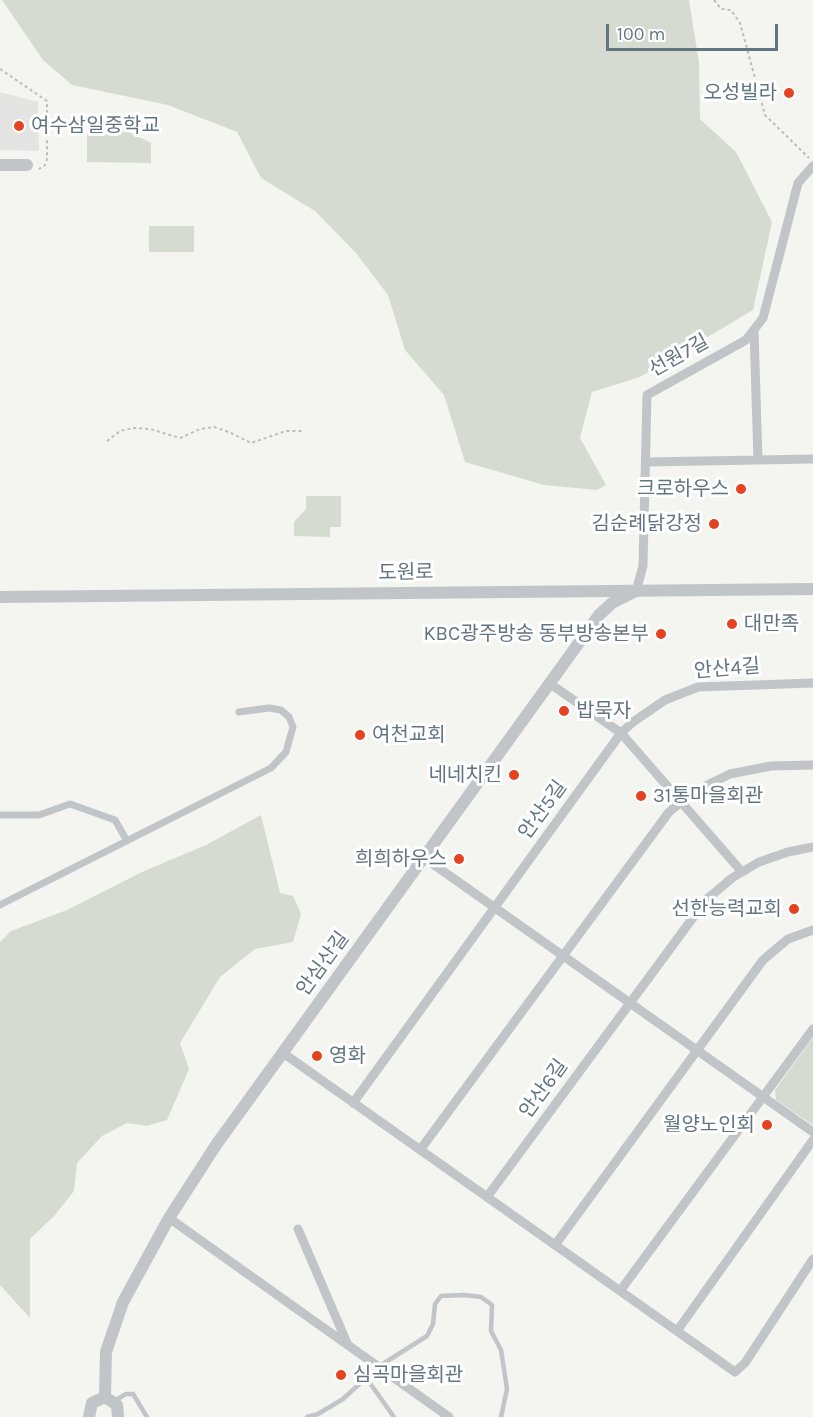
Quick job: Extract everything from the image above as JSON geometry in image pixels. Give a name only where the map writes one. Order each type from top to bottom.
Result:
[{"type":"street","name":"선원7길","points":[[636,591],[642,574],[647,395],[746,340],[763,318],[798,183],[813,164]]},
{"type":"street","points":[[0,165],[27,165]]},
{"type":"street","name":"선원7길","points":[[753,331],[758,460]]},
{"type":"street","points":[[646,462],[813,459]]},
{"type":"street","name":"도원로","points":[[0,597],[813,589]]},
{"type":"street","name":"안심산길","points":[[118,1417],[119,1410],[110,1399],[105,1365],[112,1331],[132,1283],[169,1218],[224,1132],[602,611],[636,591]]},
{"type":"street","points":[[549,683],[621,733],[742,872]]},
{"type":"street","name":"안산4길","points":[[621,733],[656,705],[698,687],[813,683]]},
{"type":"street","points":[[0,905],[271,768],[281,759],[294,727],[289,717],[281,710],[269,708],[239,712]]},
{"type":"street","name":"안산5길","points":[[495,908],[621,733]]},
{"type":"street","points":[[420,1150],[657,826],[681,801],[702,786],[738,771],[777,765],[813,765]]},
{"type":"street","points":[[0,815],[39,814],[70,804],[116,820],[127,841]]},
{"type":"street","points":[[630,1003],[700,907],[718,888],[742,872],[776,856],[813,848]]},
{"type":"street","points":[[423,857],[813,1132]]},
{"type":"street","points":[[353,1103],[495,908]]},
{"type":"street","points":[[555,1245],[769,953],[794,936],[813,930]]},
{"type":"street","name":"안산6길","points":[[487,1197],[630,1003]]},
{"type":"street","points":[[620,1292],[813,1029]]},
{"type":"street","points":[[283,1053],[620,1292],[737,1372],[813,1259]]},
{"type":"street","points":[[677,1331],[813,1140]]},
{"type":"street","points":[[169,1218],[449,1417]]},
{"type":"street","points":[[298,1229],[348,1345]]},
{"type":"street","points":[[89,1417],[92,1403],[110,1399]]},
{"type":"lane","points":[[307,1417],[331,1407],[367,1379],[378,1367],[427,1336],[434,1324],[435,1304],[441,1296],[464,1294],[482,1297],[492,1307],[491,1331],[501,1350],[507,1387],[501,1417]]},
{"type":"lane","points":[[367,1379],[394,1417]]},
{"type":"lane","points":[[110,1399],[133,1394],[147,1417]]},
{"type":"path","points":[[714,0],[721,9],[731,10],[740,23],[765,115],[813,164]]},
{"type":"path","points":[[0,69],[47,101],[46,162],[40,169],[27,165]]},
{"type":"path","points":[[107,441],[120,431],[133,428],[156,430],[180,438],[200,429],[214,428],[230,432],[251,443],[286,431],[303,431]]},
{"type":"shaded area","points":[[2,0],[689,0],[699,63],[700,119],[736,152],[772,222],[753,310],[640,377],[592,392],[580,438],[606,485],[597,490],[544,485],[465,462],[444,395],[405,350],[388,295],[356,253],[315,211],[261,178],[237,132],[168,105],[72,85],[43,60]]},
{"type":"shaded area","name":"여수삼일중학교","points":[[0,92],[38,102],[39,151],[0,150]]},
{"type":"shaded area","points":[[103,122],[109,122],[151,143],[151,163],[87,162],[87,133],[103,133]]},
{"type":"shaded area","points":[[149,226],[194,226],[194,252],[149,252]]},
{"type":"shaded area","points":[[306,496],[341,496],[341,527],[330,527],[330,537],[294,536],[294,522],[306,509]]},
{"type":"shaded area","points":[[261,815],[280,893],[293,896],[301,914],[293,942],[255,949],[220,977],[180,1043],[189,1069],[167,1120],[147,1126],[127,1123],[102,1136],[77,1163],[74,1191],[55,1215],[30,1239],[30,1318],[0,1285],[0,942],[11,931],[67,910],[142,872],[206,845]]},
{"type":"shaded area","points":[[813,1037],[813,1125],[776,1100],[775,1090]]},
{"type":"place","name":"오성빌라","points":[[789,93]]},
{"type":"place","name":"여수삼일중학교","points":[[19,126]]},
{"type":"place","name":"크로하우스","points":[[741,489]]},
{"type":"place","name":"김순례닭강정","points":[[714,524]]},
{"type":"place","name":"대만족","points":[[732,624]]},
{"type":"place","name":"KBC광주방송 동부방송본부","points":[[661,634]]},
{"type":"place","name":"밥묵자","points":[[564,711]]},
{"type":"place","name":"여천교회","points":[[360,735]]},
{"type":"place","name":"네네치킨","points":[[514,775]]},
{"type":"place","name":"31통마을회관","points":[[641,796]]},
{"type":"place","name":"희희하우스","points":[[459,859]]},
{"type":"place","name":"선한능력교회","points":[[794,909]]},
{"type":"place","name":"영화","points":[[317,1056]]},
{"type":"place","name":"월양노인회","points":[[767,1125]]},
{"type":"place","name":"심곡마을회관","points":[[341,1375]]}]
